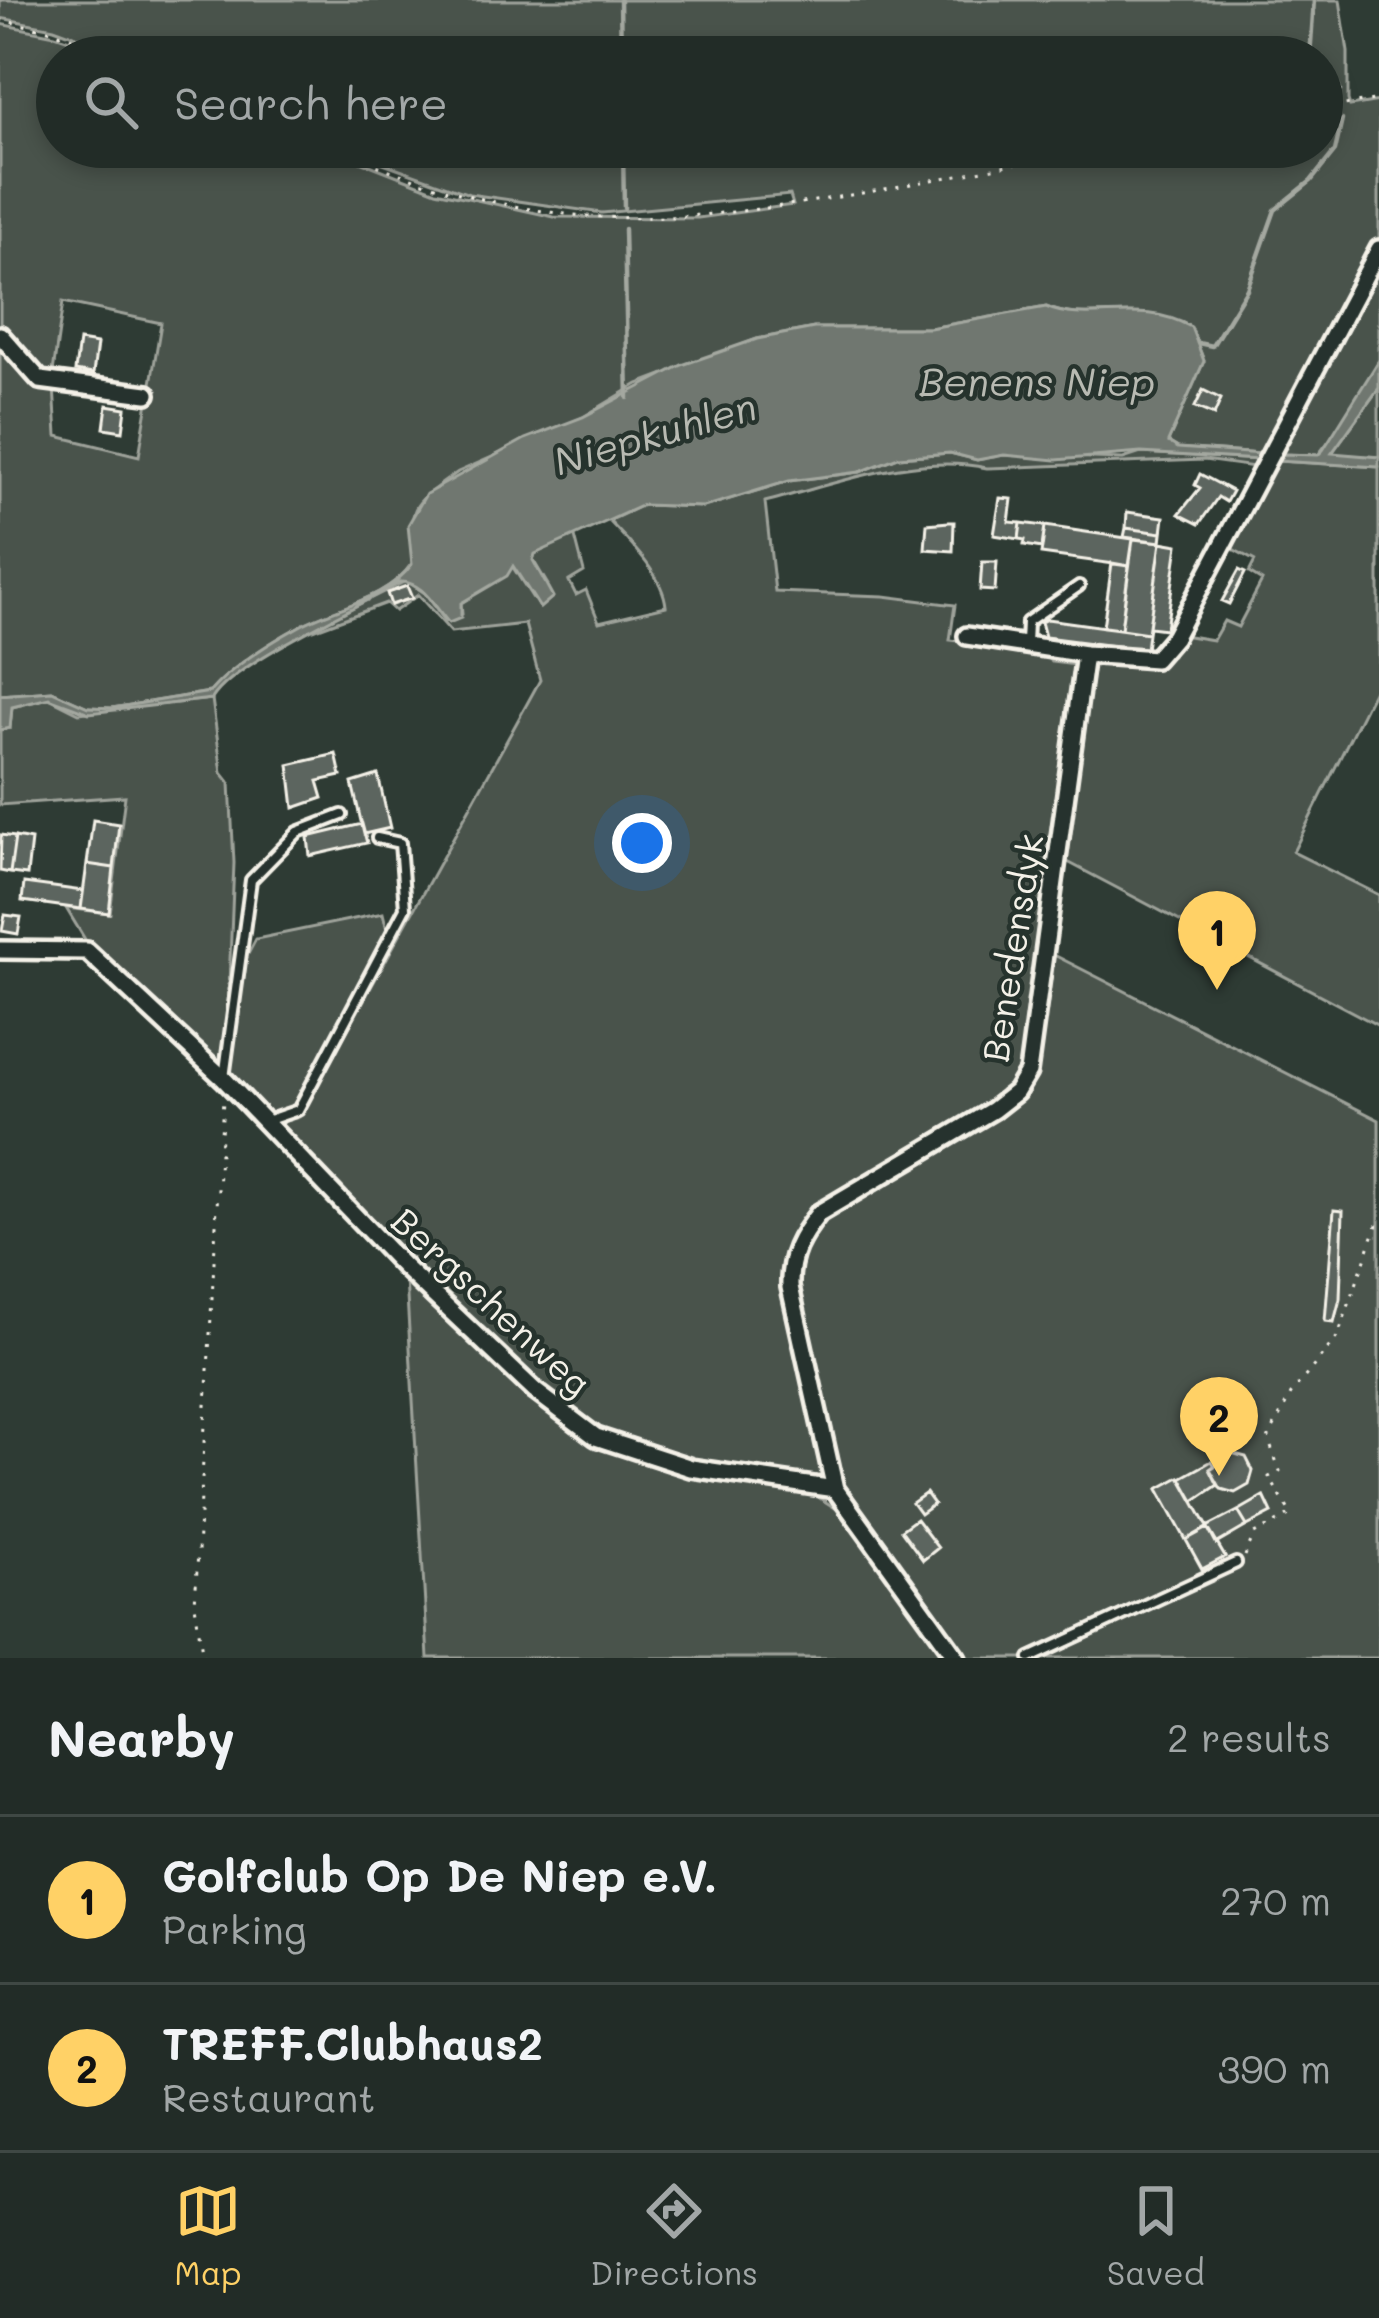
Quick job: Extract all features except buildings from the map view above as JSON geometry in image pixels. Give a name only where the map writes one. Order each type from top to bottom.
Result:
[{"type":"street","points":[[967,636],[1084,654],[1155,659],[1174,637],[1379,249]]},
{"type":"street","points":[[0,335],[40,380],[147,394]]},
{"type":"street","name":"Benedensdyk","points":[[835,1489],[789,1264],[819,1213],[993,1110],[1016,1092],[1028,1072],[1084,654]]},
{"type":"street","name":"Bergschenweg","points":[[0,950],[87,951],[224,1079],[485,1344],[596,1437],[691,1468],[835,1489]]},
{"type":"street","points":[[835,1489],[957,1658]]},
{"type":"lane","points":[[1025,645],[1027,622],[1079,586]]},
{"type":"lane","points":[[224,1079],[251,880],[298,832],[342,815]]},
{"type":"lane","points":[[264,1121],[298,1110],[405,908],[400,843],[376,838]]},
{"type":"lane","points":[[1030,1658],[1236,1563]]},
{"type":"path","points":[[0,20],[67,36]]},
{"type":"path","points":[[1343,105],[1379,99]]},
{"type":"path","points":[[389,168],[459,194],[591,217],[793,201],[982,168]]},
{"type":"path","points":[[203,1658],[195,1605],[224,1079]]},
{"type":"path","points":[[1236,1563],[1251,1546],[1254,1534],[1291,1514],[1269,1478],[1280,1472],[1268,1439],[1291,1394],[1338,1336],[1379,1219]]},
{"type":"shaded area","points":[[0,0],[1340,0],[1350,106],[1379,101],[1379,238],[1262,454],[1178,448],[1168,442],[1204,361],[1191,328],[1172,319],[1134,313],[1080,314],[1046,307],[930,328],[814,328],[757,339],[638,384],[583,417],[458,472],[415,510],[412,563],[401,576],[375,594],[276,640],[210,692],[112,708],[88,707],[52,691],[0,695],[0,341],[36,380],[54,386],[57,436],[139,456],[161,323],[63,302],[52,379],[43,378],[0,330],[0,24],[58,36],[36,36],[36,168],[377,168],[436,191],[554,217],[698,218],[793,205],[790,195],[602,213],[469,194],[397,168],[1343,168],[1343,36],[76,36],[0,18]]},
{"type":"shaded area","points":[[1379,270],[1379,360],[1350,414],[1318,455],[1280,454]]},
{"type":"shaded area","points":[[1379,388],[1379,457],[1331,454]]},
{"type":"shaded area","points":[[950,453],[977,460],[1004,455],[1123,459],[1141,453],[1259,460],[1254,467],[1204,460],[987,468],[932,464],[847,479],[765,502],[775,592],[884,596],[955,605],[950,640],[1039,651],[1052,662],[1091,667],[1099,660],[1132,665],[1172,656],[1182,635],[1213,640],[1224,621],[1238,627],[1262,581],[1249,573],[1255,561],[1229,547],[1276,461],[1379,467],[1379,680],[1293,852],[1379,895],[1379,1026],[1062,859],[1052,954],[1379,1120],[1379,1658],[965,1658],[839,1488],[841,1481],[691,1460],[600,1432],[539,1386],[405,1261],[275,1124],[299,1117],[540,680],[525,624],[451,632],[418,595],[395,611],[386,603],[316,629],[319,624],[406,581],[425,593],[445,621],[462,614],[461,603],[512,566],[536,603],[548,585],[533,560],[535,554],[574,533],[584,572],[569,581],[576,595],[586,590],[599,622],[666,606],[652,571],[609,521],[643,505],[703,507],[789,481],[860,472],[898,457]]},
{"type":"shaded area","points":[[49,698],[79,713],[212,699],[222,773],[230,783],[234,863],[226,1056],[219,1065],[89,946],[66,908],[110,913],[125,796],[0,805],[0,730],[10,728],[12,707]]},
{"type":"shaded area","points":[[383,913],[388,934],[298,1103],[286,1112],[267,1115],[229,1075],[239,971],[256,939]]},
{"type":"shaded area","points":[[406,1279],[531,1396],[593,1442],[807,1490],[854,1520],[950,1658],[428,1658]]},
{"type":"water","name":"Benens Niep","points":[[1046,307],[1080,314],[1153,314],[1191,327],[1204,361],[1168,442],[1178,448],[1262,454],[1259,460],[1141,453],[1056,460],[1004,455],[977,460],[950,453],[898,457],[860,472],[789,481],[704,507],[643,505],[535,554],[533,560],[553,597],[540,608],[513,566],[507,576],[461,603],[461,618],[449,623],[422,590],[399,582],[270,652],[212,699],[89,713],[49,698],[12,707],[10,728],[0,730],[0,695],[52,691],[88,707],[112,708],[210,692],[276,640],[375,594],[401,576],[412,564],[408,525],[426,494],[525,439],[583,417],[682,365],[757,339],[814,328],[930,328]]},
{"type":"water","points":[[1379,360],[1379,388],[1332,453],[1379,457],[1379,467],[1276,461],[1280,454],[1318,455]]},
{"type":"waterway","points":[[620,0],[621,36]]},
{"type":"waterway","points":[[1311,36],[1314,0]]},
{"type":"waterway","points":[[623,168],[624,208]]},
{"type":"waterway","points":[[1198,343],[1212,346],[1247,289],[1275,210],[1321,168]]},
{"type":"waterway","name":"Niepkuhlen","points":[[624,229],[628,398]]},
{"type":"place","name":"Golfclub Op De Niep e.V.","points":[[1217,990]]},
{"type":"place","name":"TREFF.Clubhaus2","points":[[1219,1476]]}]
